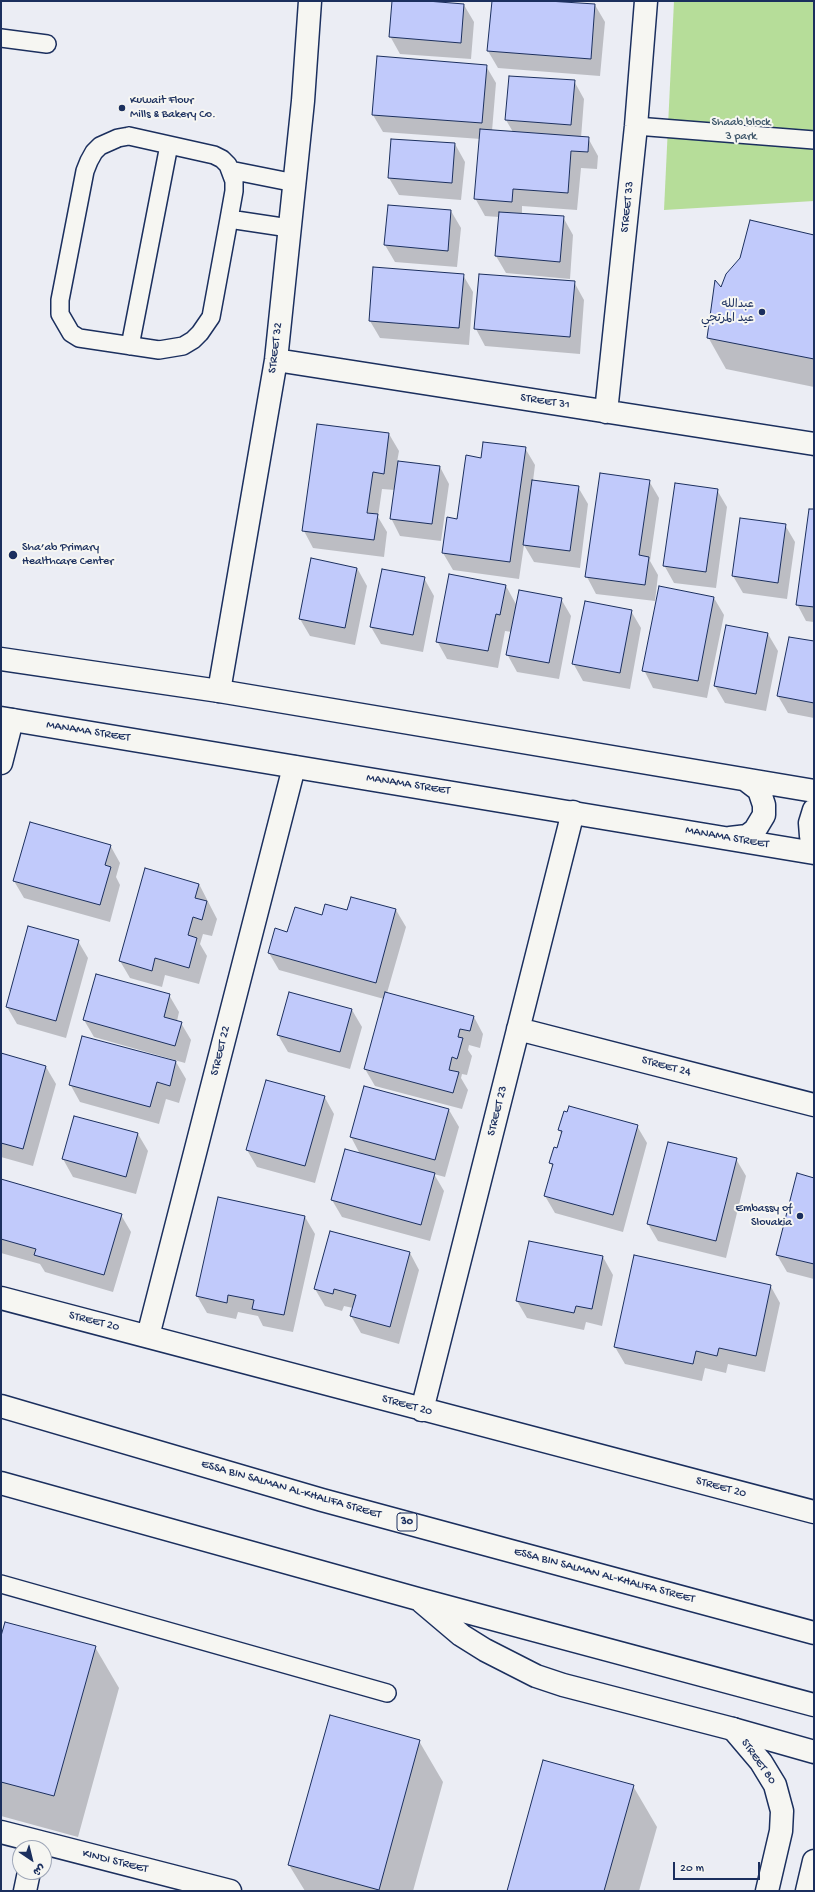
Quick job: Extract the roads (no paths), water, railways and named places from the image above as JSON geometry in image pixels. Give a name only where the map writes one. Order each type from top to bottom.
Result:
[{"type":"main road","name":"STREET 32","points":[[219,691],[276,360],[289,228],[304,101],[310,1]]},
{"type":"main road","name":"STREET 33","points":[[606,412],[636,126],[646,1]]},
{"type":"main road","name":"STREET 31","points":[[276,360],[814,444]]},
{"type":"main road","points":[[1,659],[219,691],[814,791]]},
{"type":"main road","points":[[1,763],[7,719]]},
{"type":"main road","name":"MANAMA STREET","points":[[7,719],[814,853]]},
{"type":"main road","name":"STREET 22","points":[[148,1336],[294,767]]},
{"type":"main road","points":[[729,838],[747,836],[755,830],[764,814],[764,805],[759,790],[746,780]]},
{"type":"main road","points":[[814,810],[810,824],[811,836],[814,842]]},
{"type":"main road","name":"STREET 23","points":[[422,1410],[573,812]]},
{"type":"main road","name":"STREET 24","points":[[518,1029],[814,1105]]},
{"type":"main road","name":"STREET 20","points":[[1,1298],[814,1512]]},
{"type":"main road","name":"ESSA BIN SALMAN AL-KHALIFA STREET","points":[[1,1406],[322,1500],[814,1633]]},
{"type":"main road","points":[[1,1483],[418,1599],[814,1704]]},
{"type":"main road","points":[[418,1599],[450,1626],[485,1650],[536,1676],[563,1685],[733,1729],[814,1752]]},
{"type":"main road","name":"STREET 80","points":[[733,1729],[761,1762],[775,1785],[782,1811],[781,1831],[767,1891]]},
{"type":"main road","name":"KINDI STREET","points":[[1,1832],[23,1840]]},
{"type":"main road","name":"KINDI STREET","points":[[52,1849],[230,1891]]},
{"type":"main road","points":[[808,1891],[814,1861]]},
{"type":"main road","points":[[24,1891],[27,1880]]},
{"type":"lane","points":[[1,38],[47,44]]},
{"type":"lane","points":[[636,126],[814,140]]},
{"type":"lane","points":[[129,136],[169,145],[214,155],[222,159],[230,170],[234,181],[234,191],[210,317],[200,333],[193,340],[184,346],[174,348],[158,350],[79,338],[71,333],[65,325],[60,314],[60,300],[85,171],[94,152],[110,141],[129,136]]},
{"type":"lane","points":[[130,346],[169,145]]},
{"type":"lane","points":[[230,170],[295,183]]},
{"type":"lane","points":[[229,219],[289,228]]},
{"type":"lane","points":[[1,1584],[387,1693]]},
{"type":"place","name":"Kuwait Flour Mills & Bakery Co.","points":[[122,108]]},
{"type":"place","name":"عبدالله عيد المرتجي","points":[[762,312]]},
{"type":"place","name":"Sha’ab Primary Healthcare Center","points":[[13,555]]},
{"type":"place","name":"Embassy of Slovakia","points":[[800,1216]]},
{"type":"park label","name":"Shaab block 3 park","points":[[741,130]]}]
